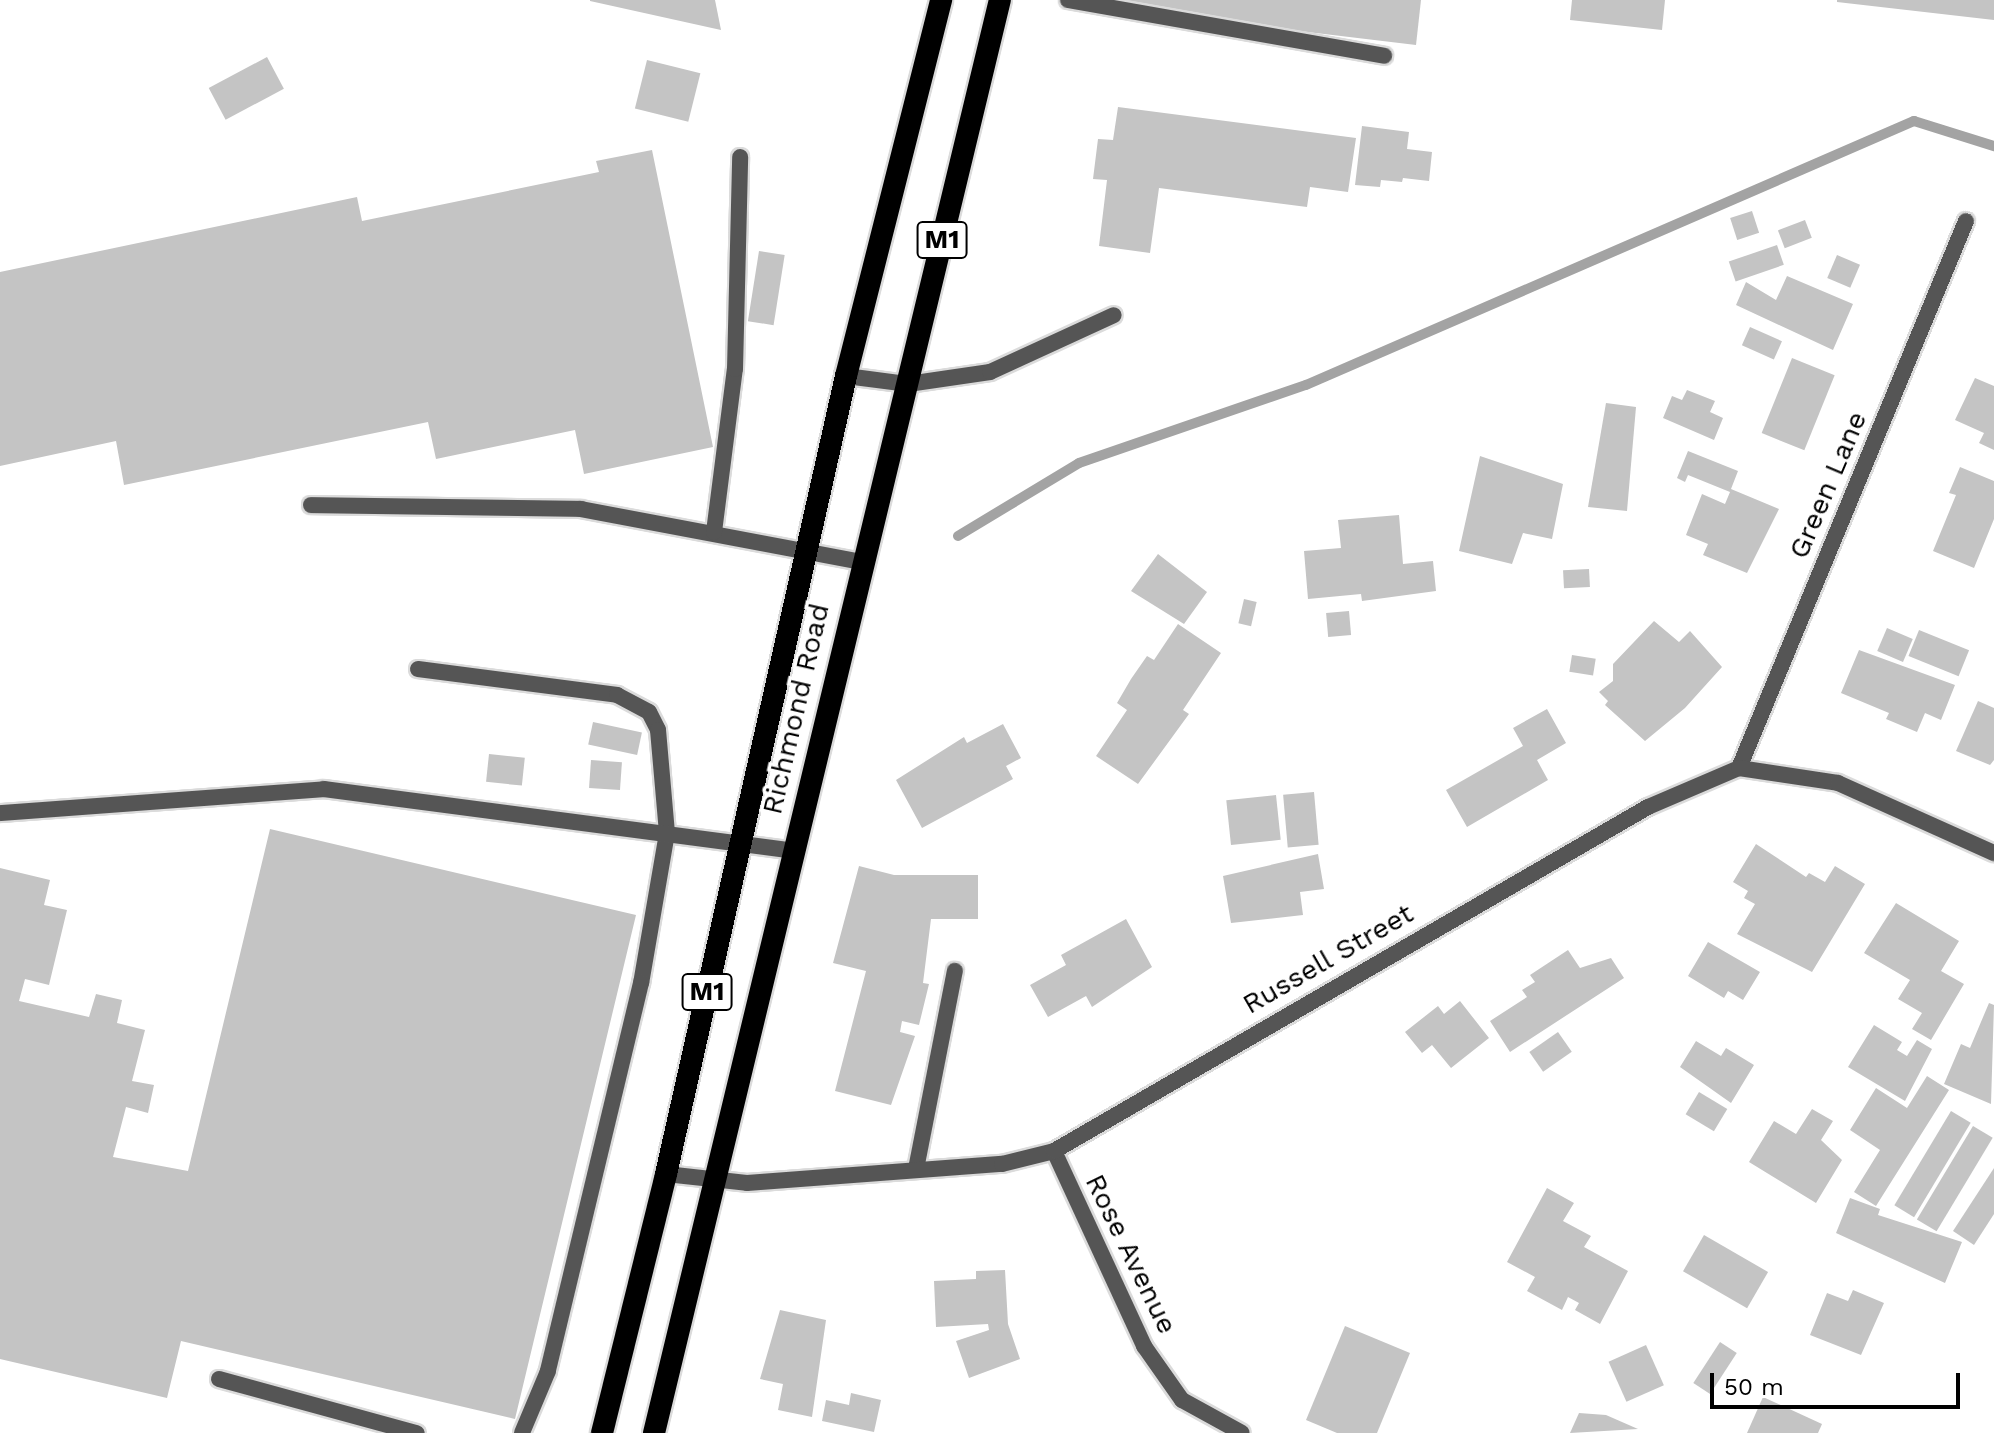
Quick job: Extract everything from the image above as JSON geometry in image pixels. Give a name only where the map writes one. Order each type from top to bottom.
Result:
[{"type":"highway","name":"Richmond Road","points":[[602,1433],[666,1174],[810,550],[846,376],[941,0]]},
{"type":"highway","name":"Richmond Road","points":[[654,1433],[795,851],[861,562],[908,384],[1000,0]]},
{"type":"street","points":[[1068,0],[1384,56]]},
{"type":"street","points":[[714,532],[735,369],[740,157]]},
{"type":"street","name":"Green Lane","points":[[1739,768],[1966,221]]},
{"type":"street","points":[[846,376],[908,384],[990,372],[1114,315]]},
{"type":"street","points":[[311,505],[581,509],[861,562]]},
{"type":"street","points":[[418,669],[617,695],[638,702],[658,730],[667,833],[641,983],[548,1371],[522,1433]]},
{"type":"street","points":[[1739,768],[1838,783],[1994,853]]},
{"type":"street","name":"Russell Street","points":[[666,1174],[715,1182],[1002,1164],[1054,1151],[1648,807],[1739,768]]},
{"type":"street","points":[[0,813],[324,789],[795,851]]},
{"type":"street","points":[[916,1169],[955,971]]},
{"type":"street","name":"Rose Avenue","points":[[1054,1151],[1144,1346],[1182,1400],[1242,1433]]},
{"type":"street","points":[[219,1379],[417,1433]]},
{"type":"building","points":[[715,0],[721,30],[590,1]]},
{"type":"building","points":[[1126,0],[1421,0],[1416,45],[1124,10]]},
{"type":"building","points":[[1572,0],[1665,0],[1662,30],[1570,20]]},
{"type":"building","points":[[1994,0],[1994,20],[1837,2]]},
{"type":"building","points":[[267,57],[284,89],[226,120],[209,88]]},
{"type":"building","points":[[647,60],[700,73],[688,122],[635,109]]},
{"type":"building","points":[[1118,107],[1356,138],[1348,192],[1310,187],[1307,207],[1159,188],[1150,253],[1099,246],[1107,180],[1093,179],[1098,139],[1113,140]]},
{"type":"building","points":[[1362,126],[1409,132],[1407,149],[1432,152],[1429,181],[1403,178],[1402,182],[1381,180],[1380,187],[1355,185]]},
{"type":"building","points":[[652,150],[713,447],[584,474],[575,430],[436,459],[428,422],[124,485],[116,441],[0,466],[0,272],[357,197],[362,221],[599,172],[596,161]]},
{"type":"building","points":[[1752,211],[1759,233],[1737,240],[1730,218]]},
{"type":"building","points":[[1805,220],[1812,238],[1785,248],[1778,230]]},
{"type":"building","points":[[1777,245],[1784,265],[1736,281],[1729,262]]},
{"type":"building","points":[[759,251],[785,255],[774,325],[748,321]]},
{"type":"building","points":[[1837,255],[1860,265],[1850,288],[1827,278]]},
{"type":"building","points":[[1787,276],[1853,304],[1833,350],[1736,305],[1746,282],[1776,300]]},
{"type":"building","points":[[1750,327],[1782,341],[1774,360],[1742,345]]},
{"type":"building","points":[[1792,358],[1835,375],[1804,450],[1762,433]]},
{"type":"building","points":[[1975,378],[1994,386],[1994,450],[1979,443],[1984,433],[1955,420]]},
{"type":"building","points":[[1687,390],[1715,401],[1710,412],[1723,418],[1714,440],[1663,418],[1672,396],[1682,400]]},
{"type":"building","points":[[1606,403],[1636,407],[1627,511],[1588,507]]},
{"type":"building","points":[[1688,451],[1738,471],[1731,489],[1779,509],[1747,573],[1703,555],[1708,544],[1686,535],[1702,494],[1725,504],[1730,492],[1688,475],[1685,482],[1677,478]]},
{"type":"building","points":[[1480,456],[1563,484],[1552,539],[1523,533],[1512,564],[1459,551]]},
{"type":"building","points":[[1960,467],[1994,481],[1994,519],[1974,568],[1933,551],[1956,495],[1949,493]]},
{"type":"building","points":[[1399,515],[1403,564],[1433,561],[1436,591],[1362,601],[1361,594],[1308,599],[1304,551],[1341,548],[1338,520]]},
{"type":"building","points":[[1158,554],[1207,592],[1184,624],[1131,591]]},
{"type":"building","points":[[1589,569],[1590,587],[1564,588],[1563,570]]},
{"type":"building","points":[[1244,599],[1257,602],[1251,626],[1238,623]]},
{"type":"building","points":[[1349,611],[1351,635],[1328,637],[1326,613]]},
{"type":"building","points":[[1654,621],[1679,642],[1690,631],[1722,667],[1685,708],[1645,741],[1605,705],[1608,701],[1599,692],[1613,681],[1613,664]]},
{"type":"building","points":[[1178,624],[1221,653],[1183,710],[1189,714],[1138,784],[1096,756],[1127,710],[1117,703],[1131,679],[1147,656],[1154,660]]},
{"type":"building","points":[[1887,628],[1913,639],[1903,662],[1877,651]]},
{"type":"building","points":[[1919,630],[1969,650],[1959,676],[1909,656]]},
{"type":"building","points":[[1859,650],[1955,685],[1941,720],[1925,713],[1917,732],[1886,719],[1889,713],[1841,693]]},
{"type":"building","points":[[1572,655],[1596,659],[1593,676],[1569,672]]},
{"type":"building","points":[[1978,701],[1994,708],[1994,760],[1990,765],[1956,751]]},
{"type":"building","points":[[1547,709],[1566,743],[1537,760],[1548,780],[1467,827],[1446,790],[1523,746],[1513,728]]},
{"type":"building","points":[[593,722],[642,732],[637,755],[588,744]]},
{"type":"building","points":[[1003,724],[1021,758],[1006,766],[1013,779],[922,828],[896,780],[964,737],[967,743]]},
{"type":"building","points":[[489,754],[525,758],[522,786],[486,782]]},
{"type":"building","points":[[591,760],[622,762],[620,790],[589,788]]},
{"type":"building","points":[[1314,792],[1319,845],[1288,848],[1283,795]]},
{"type":"building","points":[[1276,795],[1281,840],[1231,845],[1226,800]]},
{"type":"building","points":[[270,829],[636,915],[515,1419],[181,1341],[167,1398],[0,1359],[0,868],[50,880],[44,905],[67,910],[49,985],[25,979],[19,1001],[89,1017],[96,994],[122,1000],[117,1023],[145,1030],[132,1081],[154,1085],[148,1113],[126,1107],[113,1157],[188,1171]]},
{"type":"building","points":[[1756,844],[1806,877],[1809,873],[1825,882],[1835,866],[1865,884],[1812,972],[1737,934],[1755,904],[1744,898],[1748,891],[1733,882]]},
{"type":"building","points":[[1318,854],[1324,889],[1300,892],[1303,915],[1231,923],[1223,876]]},
{"type":"building","points":[[859,866],[894,875],[978,875],[978,919],[931,919],[923,983],[929,984],[919,1025],[902,1021],[900,1032],[915,1036],[891,1105],[835,1091],[866,971],[833,963]]},
{"type":"building","points":[[1896,903],[1959,941],[1941,971],[1964,984],[1931,1040],[1912,1029],[1922,1013],[1898,999],[1910,980],[1864,953]]},
{"type":"building","points":[[1126,919],[1152,967],[1092,1007],[1086,996],[1048,1017],[1030,985],[1066,965],[1061,955]]},
{"type":"building","points":[[1708,942],[1760,972],[1743,1000],[1728,991],[1724,998],[1688,976]]},
{"type":"building","points":[[1568,950],[1580,968],[1611,958],[1624,978],[1510,1052],[1490,1021],[1527,997],[1522,990],[1535,982],[1530,975]]},
{"type":"building","points":[[1460,1001],[1489,1038],[1451,1068],[1432,1045],[1422,1053],[1405,1032],[1438,1006],[1444,1014]]},
{"type":"building","points":[[1989,1003],[1994,1005],[1991,1104],[1944,1084],[1961,1044],[1970,1048]]},
{"type":"building","points":[[1874,1025],[1902,1042],[1897,1050],[1907,1056],[1917,1040],[1932,1049],[1905,1101],[1848,1067]]},
{"type":"building","points":[[1558,1032],[1572,1052],[1543,1072],[1529,1052]]},
{"type":"building","points":[[1696,1041],[1721,1056],[1726,1048],[1754,1065],[1731,1103],[1680,1067]]},
{"type":"building","points":[[1927,1076],[1949,1090],[1876,1206],[1854,1192],[1880,1150],[1850,1130],[1876,1088],[1907,1108]]},
{"type":"building","points":[[1699,1092],[1727,1109],[1714,1131],[1686,1114]]},
{"type":"building","points":[[1812,1109],[1833,1121],[1821,1140],[1842,1160],[1816,1203],[1749,1162],[1774,1121],[1796,1134]]},
{"type":"building","points":[[1951,1111],[1971,1123],[1914,1217],[1894,1205]]},
{"type":"building","points":[[1973,1126],[1993,1138],[1937,1231],[1917,1219]]},
{"type":"building","points":[[1994,1168],[1994,1214],[1974,1245],[1953,1231]]},
{"type":"building","points":[[1547,1188],[1574,1203],[1563,1221],[1591,1236],[1584,1247],[1628,1271],[1600,1324],[1575,1310],[1579,1303],[1568,1297],[1562,1310],[1527,1291],[1535,1277],[1507,1262]]},
{"type":"building","points":[[1850,1198],[1880,1209],[1878,1215],[1962,1242],[1945,1283],[1836,1233]]},
{"type":"building","points":[[1704,1235],[1768,1272],[1747,1308],[1683,1271]]},
{"type":"building","points":[[1005,1270],[1008,1324],[1020,1359],[969,1378],[956,1341],[989,1330],[988,1324],[936,1327],[934,1281],[976,1279],[976,1271]]},
{"type":"building","points":[[1853,1290],[1884,1303],[1861,1355],[1810,1335],[1827,1293],[1848,1301]]},
{"type":"building","points":[[780,1310],[826,1320],[812,1417],[778,1410],[783,1384],[760,1379]]},
{"type":"building","points":[[1345,1326],[1410,1353],[1377,1433],[1337,1433],[1306,1420]]},
{"type":"building","points":[[1720,1342],[1737,1353],[1710,1394],[1693,1383]]},
{"type":"building","points":[[1646,1345],[1664,1385],[1626,1402],[1609,1362]]},
{"type":"building","points":[[851,1393],[881,1400],[874,1432],[822,1421],[826,1400],[849,1405]]},
{"type":"building","points":[[1763,1397],[1822,1424],[1818,1433],[1747,1433]]},
{"type":"building","points":[[1579,1413],[1606,1415],[1638,1429],[1570,1433]]},
{"type":"waterway","points":[[958,536],[1079,463],[1306,385],[1914,121],[1994,146]]}]
